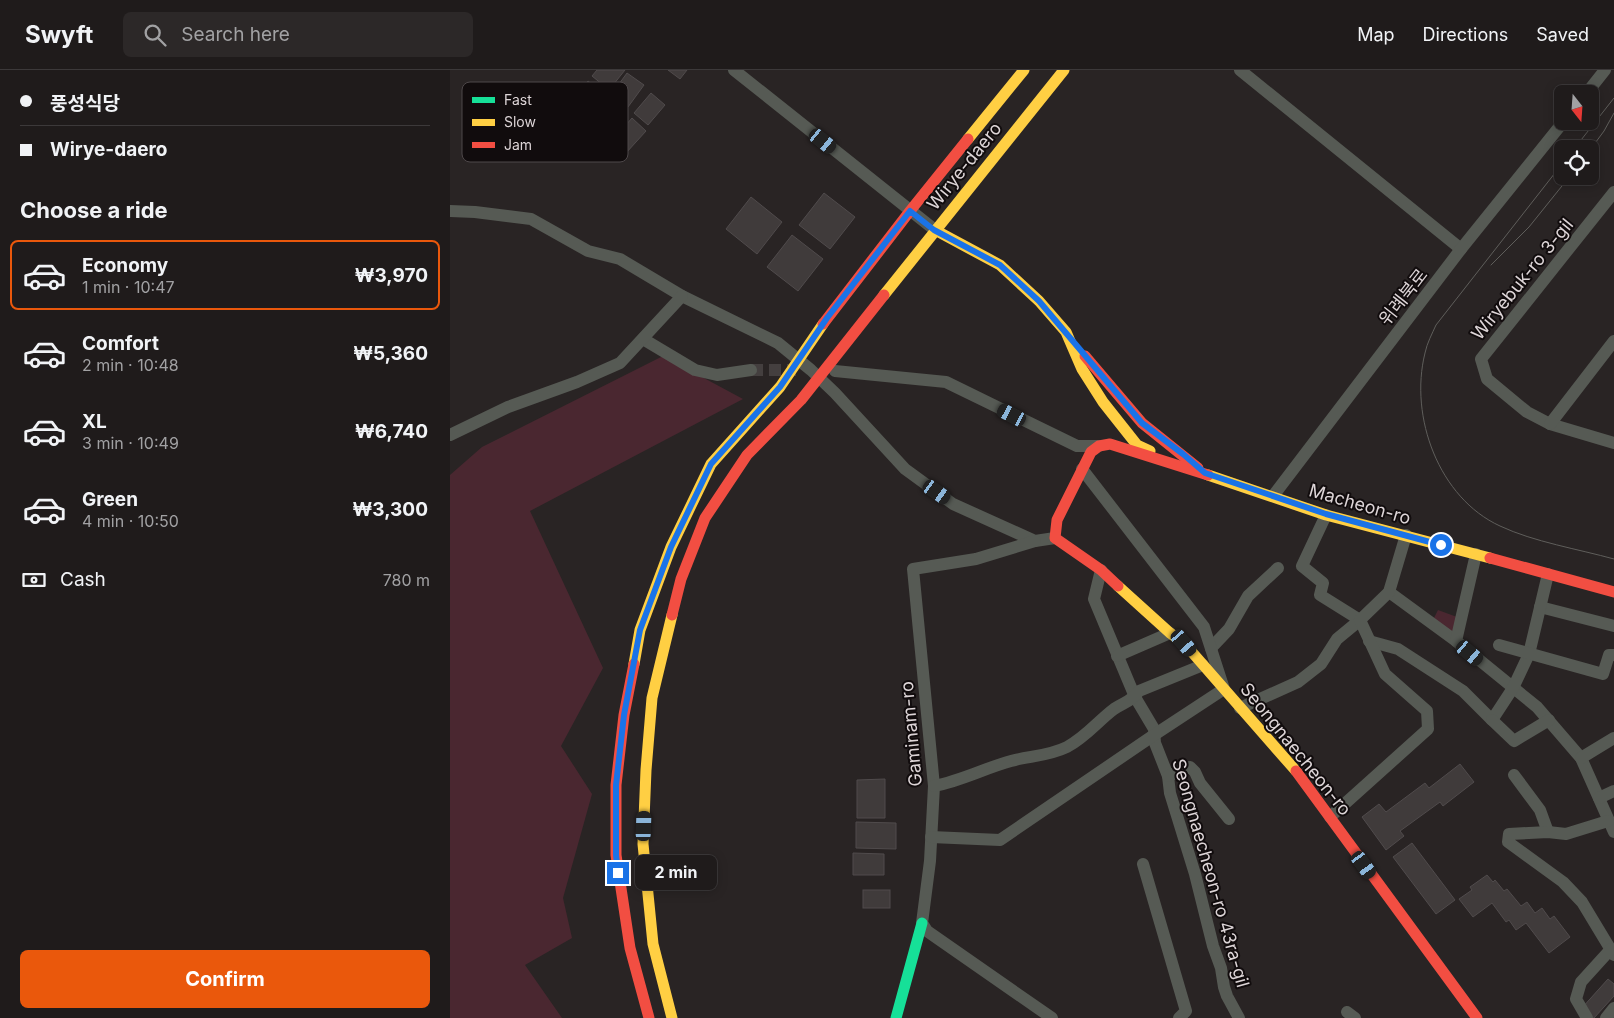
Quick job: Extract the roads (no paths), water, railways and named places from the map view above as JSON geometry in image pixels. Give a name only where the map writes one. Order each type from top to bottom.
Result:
[{"type":"main road","name":"Wirye-daero","points":[[649,1018],[630,948],[616,855],[616,785],[624,715],[640,630],[671,547],[711,464],[780,387],[827,318],[910,211],[1024,70]]},
{"type":"main road","name":"Wirye-daero","points":[[672,1018],[653,944],[643,844],[646,770],[652,698],[682,579],[705,518],[748,455],[801,400],[934,230],[1064,70]]},
{"type":"main road","points":[[934,230],[1000,265],[1039,301],[1142,423],[1205,473]]},
{"type":"main road","points":[[1066,332],[1082,369],[1103,402],[1137,444],[1178,464]]},
{"type":"main road","name":"Macheon-ro","points":[[1099,446],[1113,444],[1326,514],[1614,592]]},
{"type":"main road","points":[[1055,538],[1057,520],[1091,452],[1099,446]]},
{"type":"main road","name":"Seongnaecheon-ro","points":[[1055,538],[1101,570],[1170,633],[1184,643],[1299,774],[1477,1018]]},
{"type":"main road","name":"Gaminam-ro","points":[[896,1018],[922,923]]},
{"type":"street","points":[[734,70],[934,230]]},
{"type":"street","points":[[1240,70],[1461,250]]},
{"type":"street","points":[[1593,85],[1605,70]]},
{"type":"street","name":"위례북로","points":[[1273,496],[1461,250],[1557,130]]},
{"type":"street","name":"Wiryebuk-ro 3-gil","points":[[1614,192],[1481,358],[1487,379],[1527,412],[1550,424],[1614,443]]},
{"type":"street","points":[[450,211],[531,219],[588,250],[620,259],[682,296],[778,343],[835,393],[905,470],[954,504],[1035,541],[1055,538]]},
{"type":"street","points":[[450,435],[508,407],[577,382],[620,363],[682,296]]},
{"type":"street","points":[[643,339],[695,370],[717,375],[751,370]]},
{"type":"street","points":[[1550,424],[1614,341]]},
{"type":"street","points":[[835,371],[946,382],[1077,446],[1099,446]]},
{"type":"street","points":[[931,837],[1000,840],[1154,734],[1224,689],[1204,627],[1082,470]]},
{"type":"street","points":[[1326,514],[1302,566],[1323,583],[1320,595],[1360,620],[1385,674],[1427,711],[1428,729],[1330,817]]},
{"type":"street","points":[[1240,708],[1298,682],[1320,664],[1337,639],[1389,592],[1406,535]]},
{"type":"street","name":"Gaminam-ro","points":[[922,923],[930,861],[934,786],[912,569],[976,559],[1035,541]]},
{"type":"street","points":[[1456,641],[1476,554]]},
{"type":"street","points":[[1211,648],[1229,629],[1248,596],[1278,568]]},
{"type":"street","points":[[1101,570],[1094,599],[1117,656],[1170,633]]},
{"type":"street","points":[[1492,720],[1513,688],[1529,654],[1548,574]]},
{"type":"street","points":[[1389,592],[1456,641],[1537,706],[1580,758],[1599,798],[1611,827],[1566,834],[1548,832],[1509,834],[1508,842],[1563,882],[1582,902],[1613,952],[1581,982],[1576,999],[1587,1018]]},
{"type":"street","points":[[1540,607],[1614,626]]},
{"type":"street","points":[[1369,641],[1398,649],[1463,691],[1514,741],[1549,720]]},
{"type":"street","points":[[1499,645],[1603,674],[1609,655],[1614,655]]},
{"type":"street","name":"Seongnaecheon-ro 43ra-gil","points":[[1117,656],[1135,697],[1154,729],[1155,743],[1168,776],[1170,793],[1195,874],[1213,946],[1222,968],[1226,996],[1239,1018]]},
{"type":"street","points":[[934,786],[952,782],[1010,761],[1046,755],[1066,747],[1083,737],[1115,708],[1135,697],[1139,691],[1203,665]]},
{"type":"street","points":[[1580,758],[1614,738]]},
{"type":"street","points":[[1168,776],[1190,767],[1195,772],[1203,788],[1230,819]]},
{"type":"street","points":[[1514,775],[1540,810],[1548,832]]},
{"type":"street","points":[[1599,798],[1614,791]]},
{"type":"street","points":[[1143,864],[1186,1012],[1179,1018]]},
{"type":"street","points":[[922,923],[927,931],[1052,1018]]},
{"type":"street","points":[[1606,1018],[1614,1008]]},
{"type":"tunnel","points":[[751,370],[796,370]]},
{"type":"tram line","points":[[1581,140],[1614,98]]},
{"type":"tram line","points":[[1597,140],[1614,113]]},
{"type":"tram line","points":[[1554,174],[1436,325],[1425,353],[1421,378],[1421,403],[1434,453],[1445,476],[1460,496],[1479,513],[1500,526],[1527,537],[1614,559]]},
{"type":"tram line","points":[[1491,265],[1529,227],[1563,185]]}]
